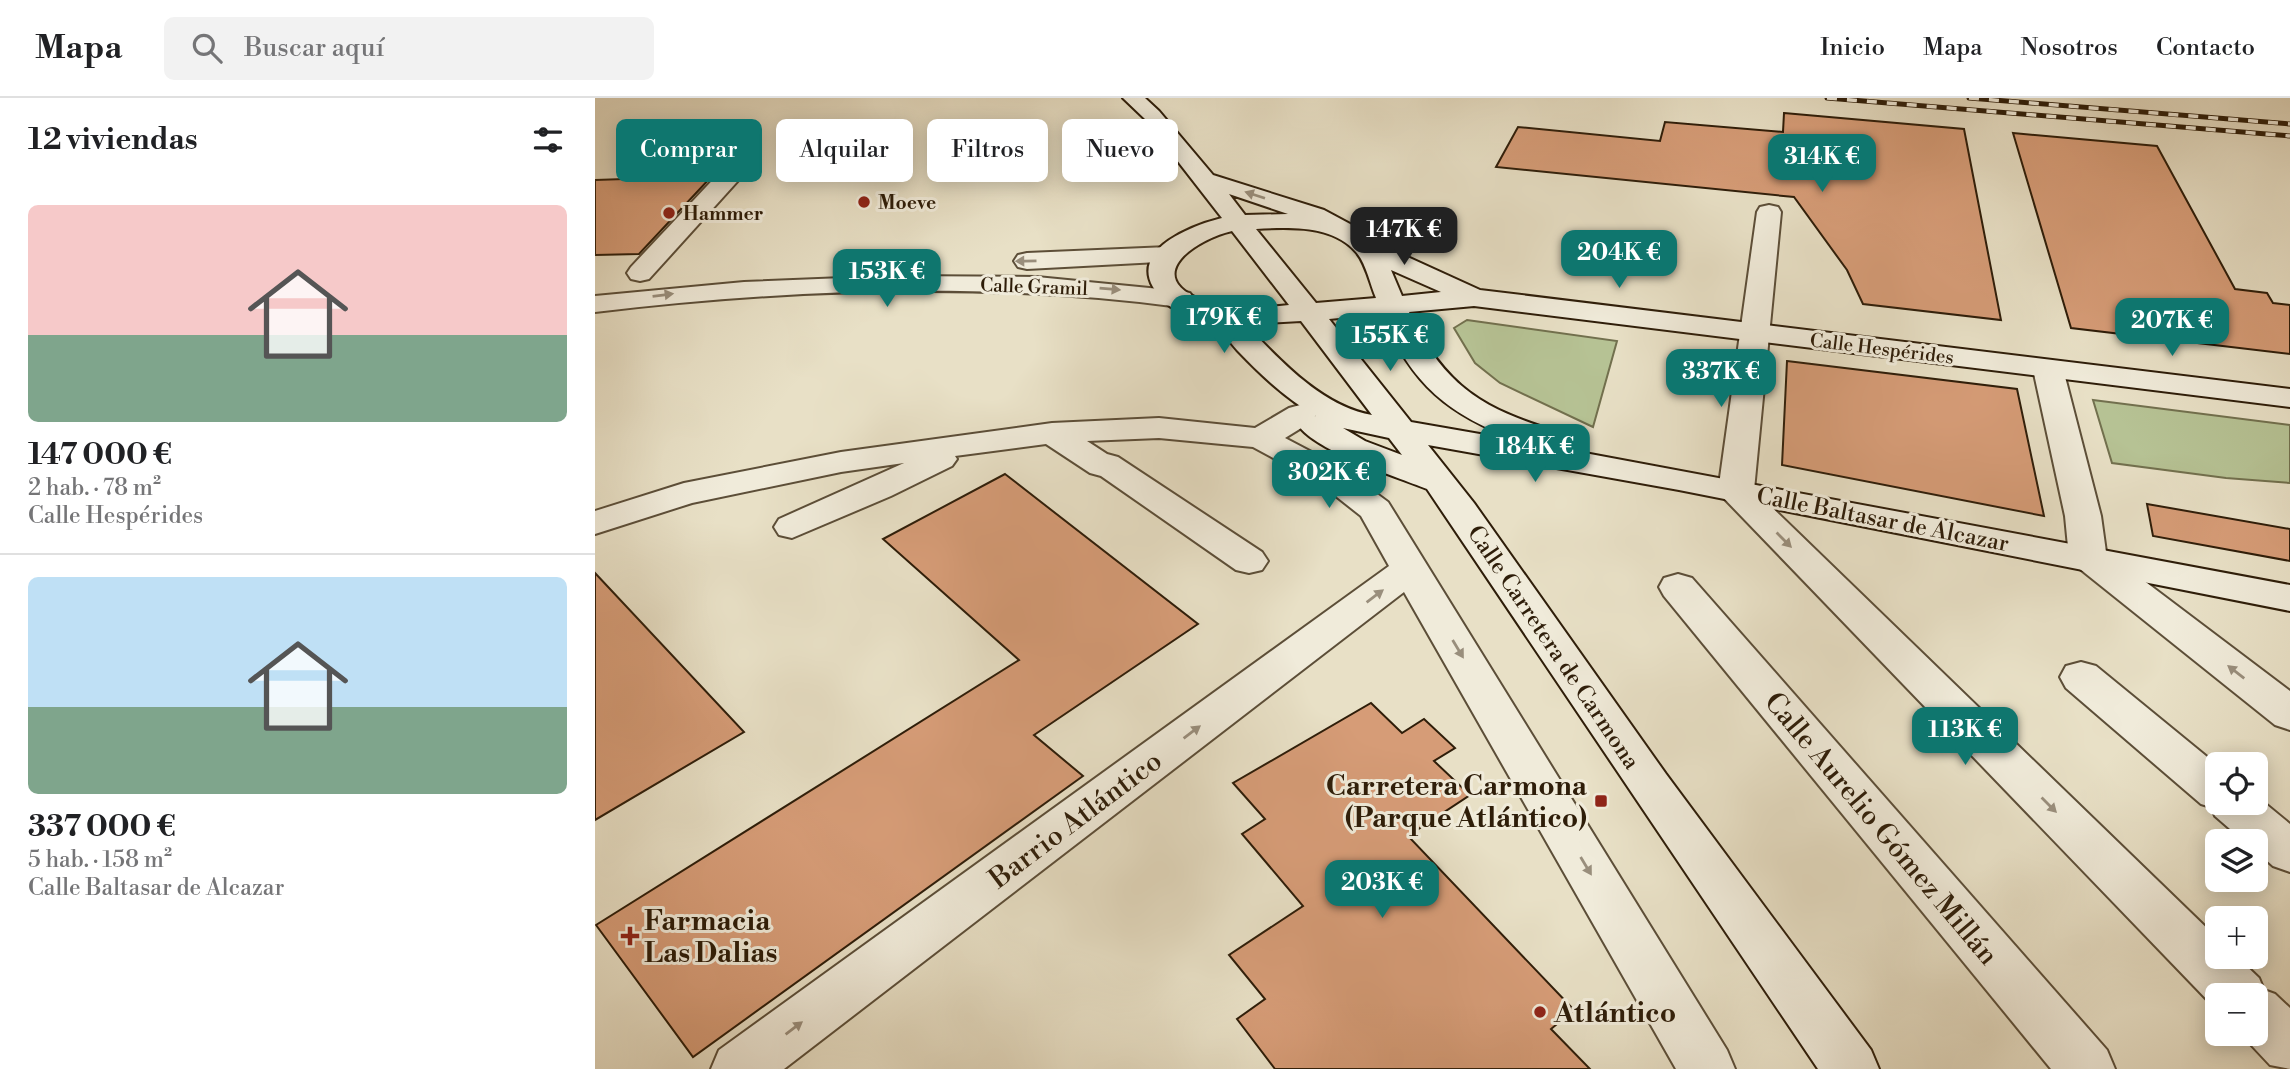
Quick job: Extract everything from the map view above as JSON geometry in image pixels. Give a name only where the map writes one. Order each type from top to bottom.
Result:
[{"type":"street","name":"Calle Carretera de Carmona","points":[[1133,98],[1152,115],[1239,223],[1439,482],[1650,787],[1851,1069]]},
{"type":"street","points":[[1203,178],[1321,219],[1356,237],[1370,250],[1474,298]]},
{"type":"street","points":[[1199,234],[1212,216],[1203,178]]},
{"type":"street","name":"Calle Gramil","points":[[722,182],[629,274],[1089,260],[1168,255]]},
{"type":"street","points":[[1769,212],[1757,333],[1736,492],[2227,983]]},
{"type":"street","points":[[1180,299],[1166,286],[1161,278],[1161,270],[1168,255],[1199,234],[1239,223],[1303,221],[1341,229]]},
{"type":"street","points":[[1338,348],[1374,267],[1370,250]]},
{"type":"street","points":[[1370,250],[1407,339],[1426,370],[1446,388],[1497,420],[1541,438],[1679,480]]},
{"type":"street","name":"Calle Gramil","points":[[595,304],[668,294],[817,285],[1017,283],[1118,290],[1180,299],[1218,312]]},
{"type":"street","points":[[1218,312],[1263,316],[1308,310],[1359,296],[1393,304],[1474,298]]},
{"type":"street","points":[[1407,339],[1418,313],[1430,307],[1474,298]]},
{"type":"street","name":"Calle Hespérides","points":[[1474,298],[2290,398]]},
{"type":"street","points":[[1218,312],[1266,363],[1317,406],[1335,415],[1401,431],[1679,480]]},
{"type":"street","points":[[1266,363],[1300,415],[1353,448],[1439,482]]},
{"type":"street","points":[[2048,369],[2083,516],[2088,557],[2290,714]]},
{"type":"street","points":[[1261,438],[1300,415]]},
{"type":"street","points":[[595,523],[684,494],[841,462],[1052,433],[1159,428],[1261,438],[1330,475],[1375,510],[1707,1069]]},
{"type":"street","points":[[1052,433],[1102,466],[1106,464],[1249,561]]},
{"type":"street","points":[[792,527],[879,489],[968,445]]},
{"type":"street","name":"Calle Baltasar de Alcazar","points":[[1679,480],[2290,598]]},
{"type":"street","name":"Barrio Atlántico","points":[[739,1069],[1410,569]]},
{"type":"street","name":"Calle Aurelio Gómez Millán","points":[[1678,587],[2087,1069]]},
{"type":"street","points":[[2081,677],[2205,781]]},
{"type":"street","points":[[2246,815],[2290,852]]},
{"type":"street","points":[[2268,1024],[2290,1046]]},
{"type":"green space","points":[[1467,320],[1617,341],[1593,427],[1500,383],[1475,363],[1454,328]]},
{"type":"green space","points":[[2093,400],[2290,425],[2290,483],[2226,478],[2112,463]]},
{"type":"building","points":[[1784,113],[1964,129],[2001,320],[1863,304],[1847,270],[1794,197],[1496,167],[1518,127],[1660,141],[1665,122],[1783,132]]},
{"type":"building","points":[[2013,133],[2157,146],[2235,289],[2267,293],[2273,303],[2290,305],[2290,354],[2071,328]]},
{"type":"building","points":[[595,180],[706,182],[639,254],[595,255]]},
{"type":"building","points":[[1787,361],[2017,389],[2044,516],[1782,465]]},
{"type":"building","points":[[1005,474],[1198,624],[1034,735],[1083,776],[693,1057],[596,925],[1019,660],[883,539]]},
{"type":"building","points":[[2147,504],[2290,529],[2290,561],[2153,536]]},
{"type":"building","points":[[595,573],[744,732],[595,820]]},
{"type":"building","points":[[1371,703],[1402,733],[1424,719],[1455,748],[1434,761],[1470,795],[1408,836],[1574,1010],[1551,1029],[1590,1069],[1275,1069],[1237,1019],[1265,999],[1229,955],[1303,906],[1242,834],[1265,819],[1233,783]]},
{"type":"railway","points":[[1827,98],[2290,136]]},
{"type":"railway","points":[[1969,98],[2290,124]]},
{"type":"place","name":"Moeve","points":[[864,202]]},
{"type":"place","name":"Hammer","points":[[669,213]]},
{"type":"place","name":"Carretera Carmona (Parque Atlántico)","points":[[1601,801]]},
{"type":"place","name":"Farmacia Las Dalias","points":[[630,936]]},
{"type":"place","name":"Atlántico","points":[[1540,1012]]}]
